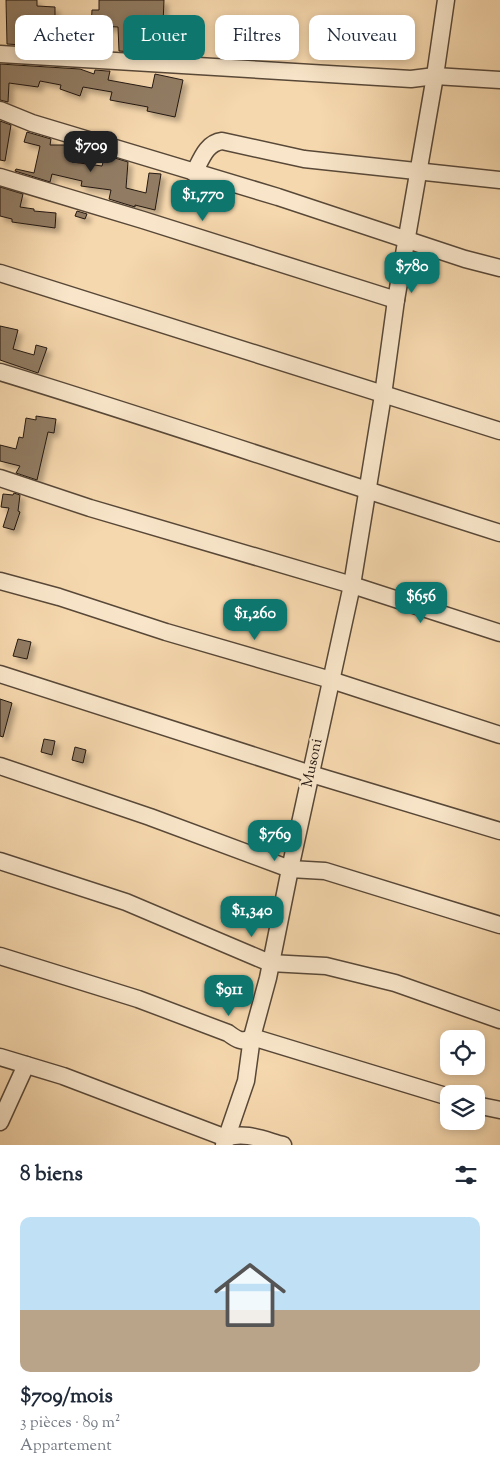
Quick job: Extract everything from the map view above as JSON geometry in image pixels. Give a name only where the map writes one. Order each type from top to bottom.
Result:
[{"type":"street","name":"Musoni","points":[[225,1141],[246,1081],[252,1037],[270,963],[352,585],[384,395],[396,300],[435,76],[446,0]]},
{"type":"street","points":[[0,54],[411,79],[435,76],[500,80]]},
{"type":"street","points":[[0,110],[32,123],[278,197],[465,259],[500,268]]},
{"type":"street","points":[[194,172],[209,147],[215,142],[222,141],[304,159],[500,180]]},
{"type":"street","points":[[0,177],[396,300]]},
{"type":"street","points":[[0,273],[500,431]]},
{"type":"street","points":[[0,372],[500,533]]},
{"type":"street","points":[[0,478],[90,508],[352,585],[500,633]]},
{"type":"street","points":[[0,581],[59,597],[166,632],[331,680],[500,735]]},
{"type":"street","points":[[0,674],[310,774],[500,830]]},
{"type":"street","points":[[0,766],[150,817],[290,868],[325,871],[500,925]]},
{"type":"street","points":[[0,861],[126,902],[270,963],[326,966],[386,980],[500,1020]]},
{"type":"street","points":[[0,956],[138,999],[228,1034],[241,1041],[248,1041],[252,1037],[440,1095]]},
{"type":"street","points":[[0,1057],[63,1076],[225,1141],[235,1134],[243,1134],[283,1145]]},
{"type":"street","points":[[0,1122],[26,1065]]},
{"type":"street","points":[[485,1106],[500,1110]]},
{"type":"building","points":[[6,0],[37,0],[37,6],[55,7],[55,15],[15,15],[15,45],[7,44]]},
{"type":"building","points":[[99,0],[164,0],[163,15],[123,15],[123,51],[119,51],[118,27],[113,27],[113,15],[92,15],[92,10],[99,10]]},
{"type":"building","points":[[0,64],[80,69],[94,74],[95,70],[110,71],[108,80],[152,88],[155,74],[183,80],[175,117],[147,111],[148,107],[110,100],[112,92],[83,87],[80,96],[60,89],[61,85],[40,81],[38,87],[9,83],[8,102],[0,100]]},
{"type":"building","points":[[0,121],[11,125],[5,161],[0,160]]},
{"type":"building","points":[[27,132],[51,139],[50,145],[72,145],[72,162],[102,166],[105,155],[128,162],[126,188],[146,193],[149,173],[161,174],[155,210],[135,205],[135,207],[109,199],[111,190],[81,186],[82,181],[52,174],[50,182],[15,171],[16,169],[34,173],[40,146],[24,142]]},
{"type":"building","points":[[0,187],[23,194],[20,207],[34,209],[34,211],[56,213],[55,228],[12,222],[12,219],[0,216]]},
{"type":"building","points":[[77,211],[87,214],[85,219],[75,216]]},
{"type":"building","points":[[0,326],[18,330],[13,349],[34,355],[36,345],[47,348],[38,373],[0,360]]},
{"type":"building","points":[[36,416],[56,419],[54,433],[48,432],[37,480],[16,473],[20,466],[0,461],[0,445],[16,449],[19,437],[23,438],[26,418],[36,420]]},
{"type":"building","points":[[14,493],[20,495],[18,511],[20,512],[14,530],[3,527],[9,508],[1,507],[3,494],[13,495]]},
{"type":"building","points":[[18,639],[31,642],[27,659],[13,656]]},
{"type":"building","points":[[0,699],[12,703],[3,737],[0,736]]},
{"type":"building","points":[[44,739],[55,741],[52,755],[41,752]]},
{"type":"building","points":[[75,747],[86,750],[83,763],[72,760]]}]
